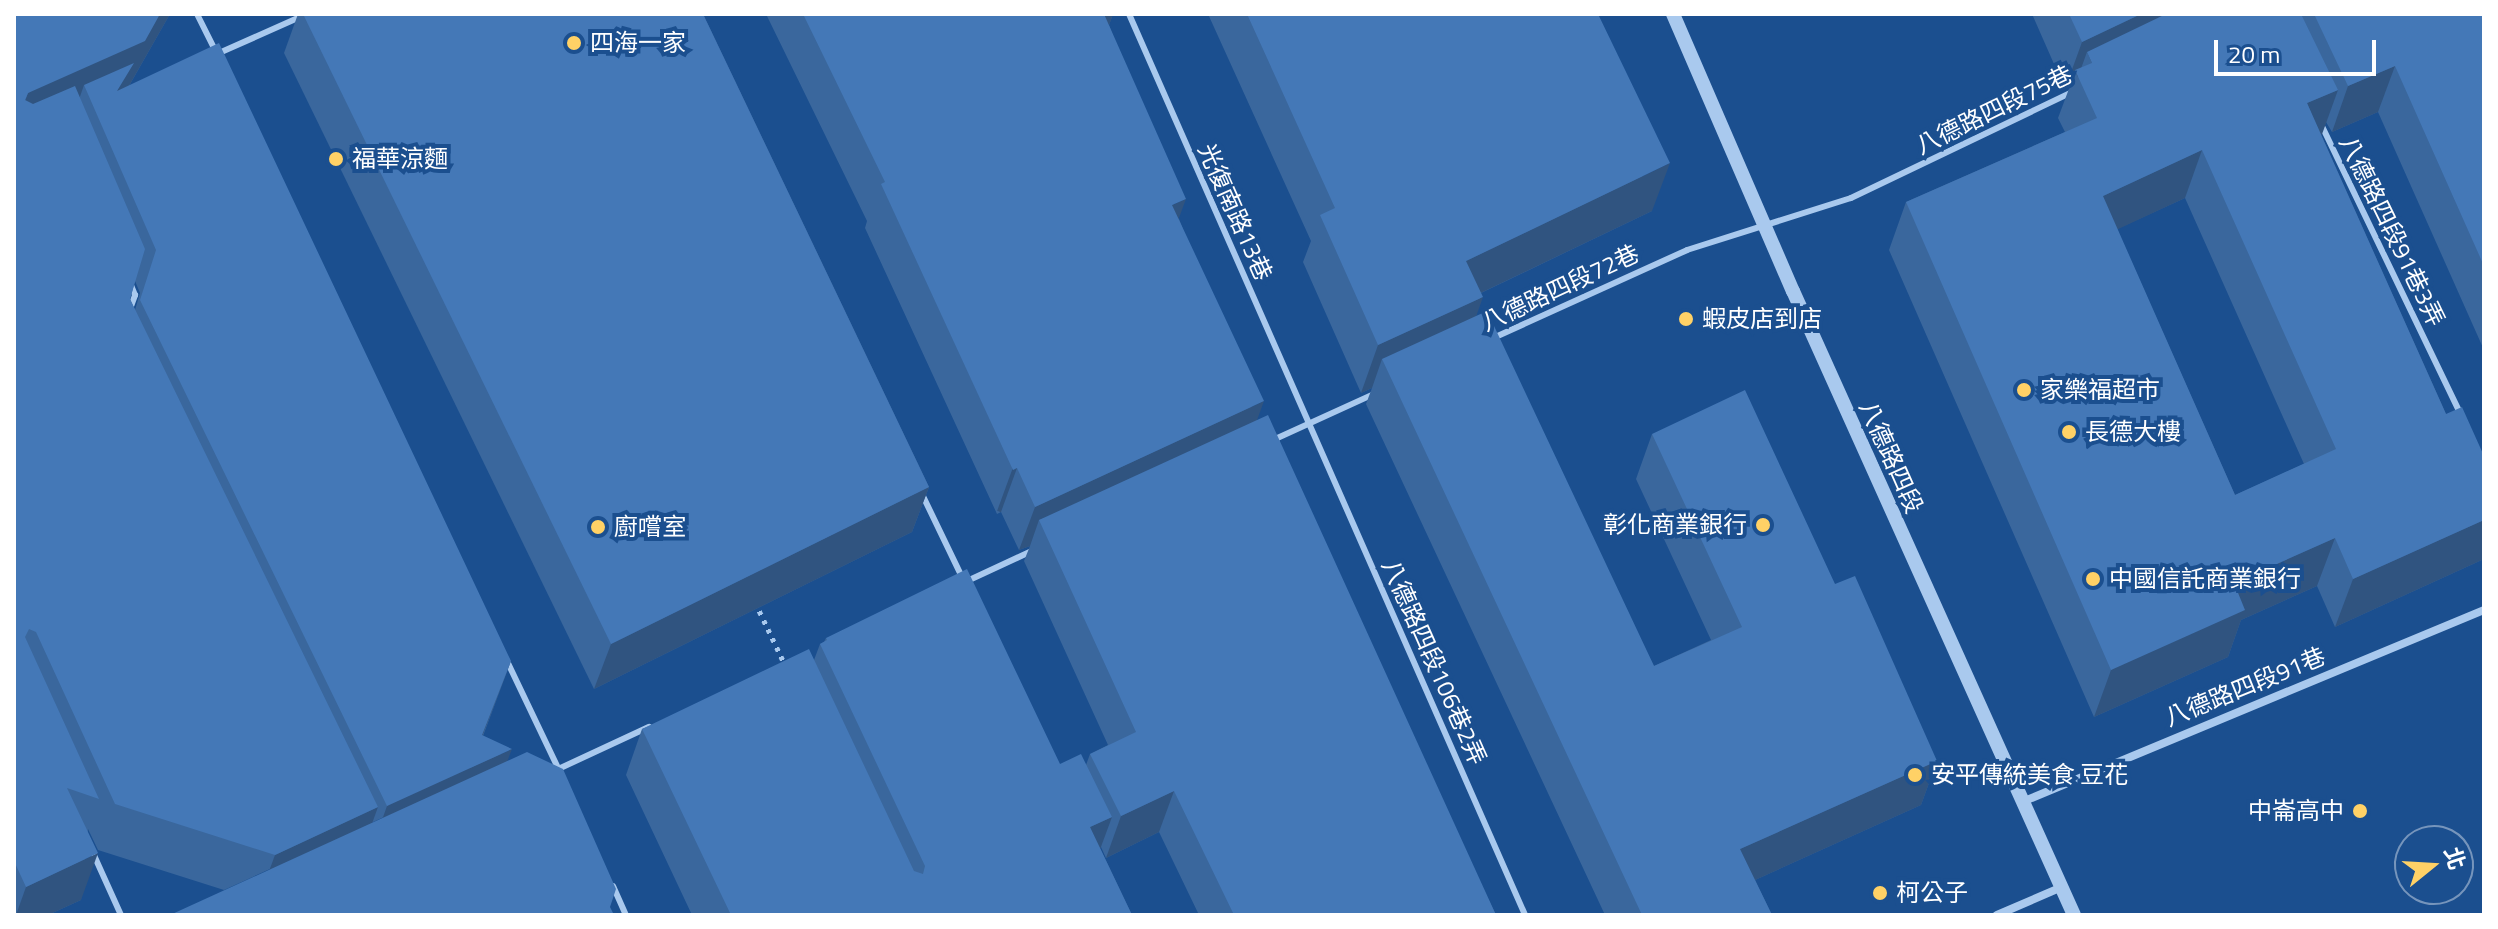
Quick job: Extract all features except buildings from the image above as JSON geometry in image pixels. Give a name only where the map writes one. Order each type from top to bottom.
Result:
[{"type":"street","name":"八德路四段","points":[[1673,14],[2074,915]]},
{"type":"street","name":"八德路四段91巷","points":[[2022,802],[2484,610]]},
{"type":"street","points":[[1997,915],[2062,887]]},
{"type":"lane","points":[[197,14],[224,69]]},
{"type":"lane","points":[[203,61],[307,14]]},
{"type":"lane","name":"光復南路13巷","points":[[1129,14],[1309,424]]},
{"type":"lane","name":"八德路四段75巷","points":[[1764,224],[1851,198],[2079,89]]},
{"type":"lane","name":"八德路四段91巷3弄","points":[[2315,112],[2464,421]]},
{"type":"lane","name":"八德路四段72巷","points":[[1479,345],[1687,250],[1764,224]]},
{"type":"lane","points":[[126,319],[135,295],[128,280]]},
{"type":"lane","points":[[1266,443],[1380,391]]},
{"type":"lane","name":"八德路四段106巷2弄","points":[[1309,424],[1525,915]]},
{"type":"lane","points":[[917,483],[972,596]]},
{"type":"lane","points":[[951,588],[1036,549]]},
{"type":"lane","points":[[504,655],[564,783]]},
{"type":"lane","points":[[544,776],[657,724]]},
{"type":"lane","points":[[90,846],[121,915]]},
{"type":"lane","points":[[608,875],[626,915]]},
{"type":"path","points":[[751,594],[785,665]]},
{"type":"place","name":"四海一家","points":[[574,43]]},
{"type":"place","name":"福華涼麵","points":[[336,159]]},
{"type":"place","name":"蝦皮店到店","points":[[1686,319]]},
{"type":"place","name":"家樂福超市","points":[[2024,390]]},
{"type":"place","name":"長德大樓","points":[[2069,432]]},
{"type":"place","name":"彰化商業銀行","points":[[1763,525]]},
{"type":"place","name":"廚嚐室","points":[[598,527]]},
{"type":"place","name":"中國信託商業銀行","points":[[2093,579]]},
{"type":"place","name":"安平傳統美食 豆花","points":[[1915,775]]},
{"type":"place","name":"中崙高中","points":[[2360,811]]},
{"type":"place","name":"柯公子","points":[[1880,893]]}]
